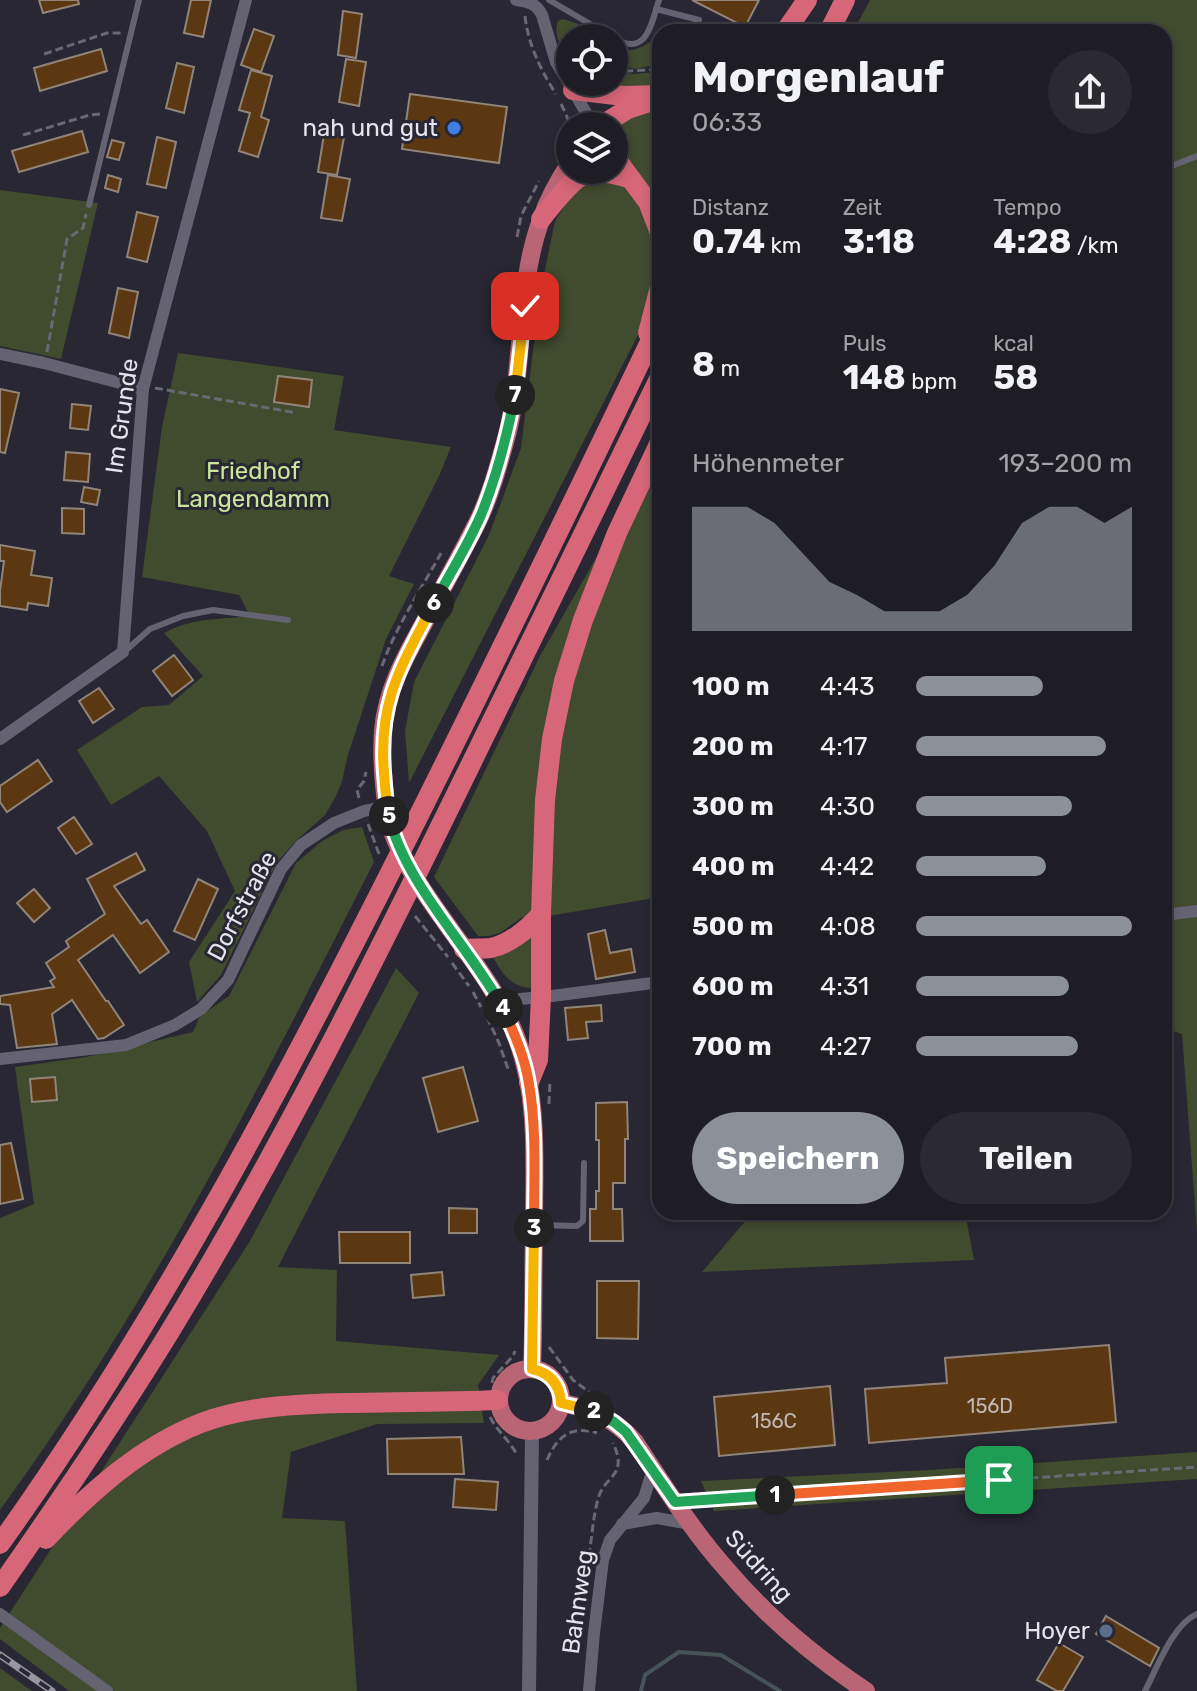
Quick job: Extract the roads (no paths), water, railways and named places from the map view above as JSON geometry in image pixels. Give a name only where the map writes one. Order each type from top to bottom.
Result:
[{"type":"highway","points":[[790,24],[807,0]]},
{"type":"highway","points":[[804,24],[815,0]]},
{"type":"highway","points":[[833,24],[845,0]]},
{"type":"highway","points":[[628,96],[652,96]]},
{"type":"highway","points":[[623,112],[652,99]]},
{"type":"highway","points":[[541,219],[571,183],[589,172],[629,178],[648,202],[652,212]]},
{"type":"highway","points":[[641,360],[652,318]]},
{"type":"highway","points":[[0,1544],[147,1321],[304,1040],[373,908],[652,337]]},
{"type":"highway","points":[[0,1588],[169,1333],[243,1205],[388,933],[652,393]]},
{"type":"highway","points":[[520,1082],[538,1060],[545,800],[552,739],[564,681],[583,620],[617,533],[652,459]]},
{"type":"highway","points":[[464,949],[493,948],[533,924],[541,914]]},
{"type":"highway","points":[[0,1588],[109,1478],[162,1441],[203,1422],[292,1404],[493,1400]]},
{"type":"main road","points":[[532,1369],[533,1117],[520,1082],[518,1042],[494,1011],[464,949],[410,867],[394,836],[387,806],[382,747],[387,706],[401,666],[480,517],[495,475],[508,432],[517,384],[534,242],[556,181]]},
{"type":"main road","points":[[532,1369],[550,1376],[561,1393],[561,1403],[555,1420],[532,1432],[511,1425],[493,1400],[513,1373],[532,1369]]},
{"type":"main road","name":"Südring","points":[[561,1403],[592,1410],[614,1422],[635,1442],[690,1524],[727,1571],[803,1645],[866,1691]]},
{"type":"street","name":"Im Grunde","points":[[123,652],[143,388],[246,0]]},
{"type":"street","points":[[516,0],[532,1],[542,15],[556,62]]},
{"type":"street","points":[[0,354],[143,388]]},
{"type":"street","points":[[0,739],[123,652]]},
{"type":"street","name":"Dorfstraße","points":[[0,1059],[126,1045],[175,1025],[201,1009],[228,980],[281,869],[301,845],[334,823],[387,806]]},
{"type":"street","points":[[1172,914],[1197,911]]},
{"type":"street","points":[[494,1011],[520,999],[652,983]]},
{"type":"street","points":[[529,1691],[532,1432]]},
{"type":"street","name":"Bahnweg","points":[[589,1691],[603,1560],[610,1540],[644,1498],[653,1469]]},
{"type":"street","name":"Bahnweg","points":[[622,1524],[657,1518],[690,1524]]},
{"type":"street","points":[[0,1614],[107,1691]]},
{"type":"lane","points":[[89,205],[139,0]]},
{"type":"lane","points":[[549,0],[590,24]]},
{"type":"lane","points":[[628,45],[639,42],[649,31],[659,0]]},
{"type":"lane","points":[[656,9],[699,20]]},
{"type":"lane","points":[[1172,166],[1197,156]]},
{"type":"lane","points":[[123,652],[150,629],[183,616],[213,610],[288,620]]},
{"type":"lane","points":[[534,1225],[577,1226],[583,1221],[584,1163]]},
{"type":"lane","points":[[1145,1691],[1179,1627],[1197,1614]]},
{"type":"waterway","points":[[641,1691],[645,1675],[679,1652],[721,1655],[780,1691]]},
{"type":"railway","points":[[0,1655],[52,1691]]},
{"type":"place","name":"nah und gut","points":[[454,128]]},
{"type":"place","name":"Hoyer","points":[[1106,1631]]},
{"type":"park label","name":"Friedhof Langendamm","points":[[253,485]]}]
